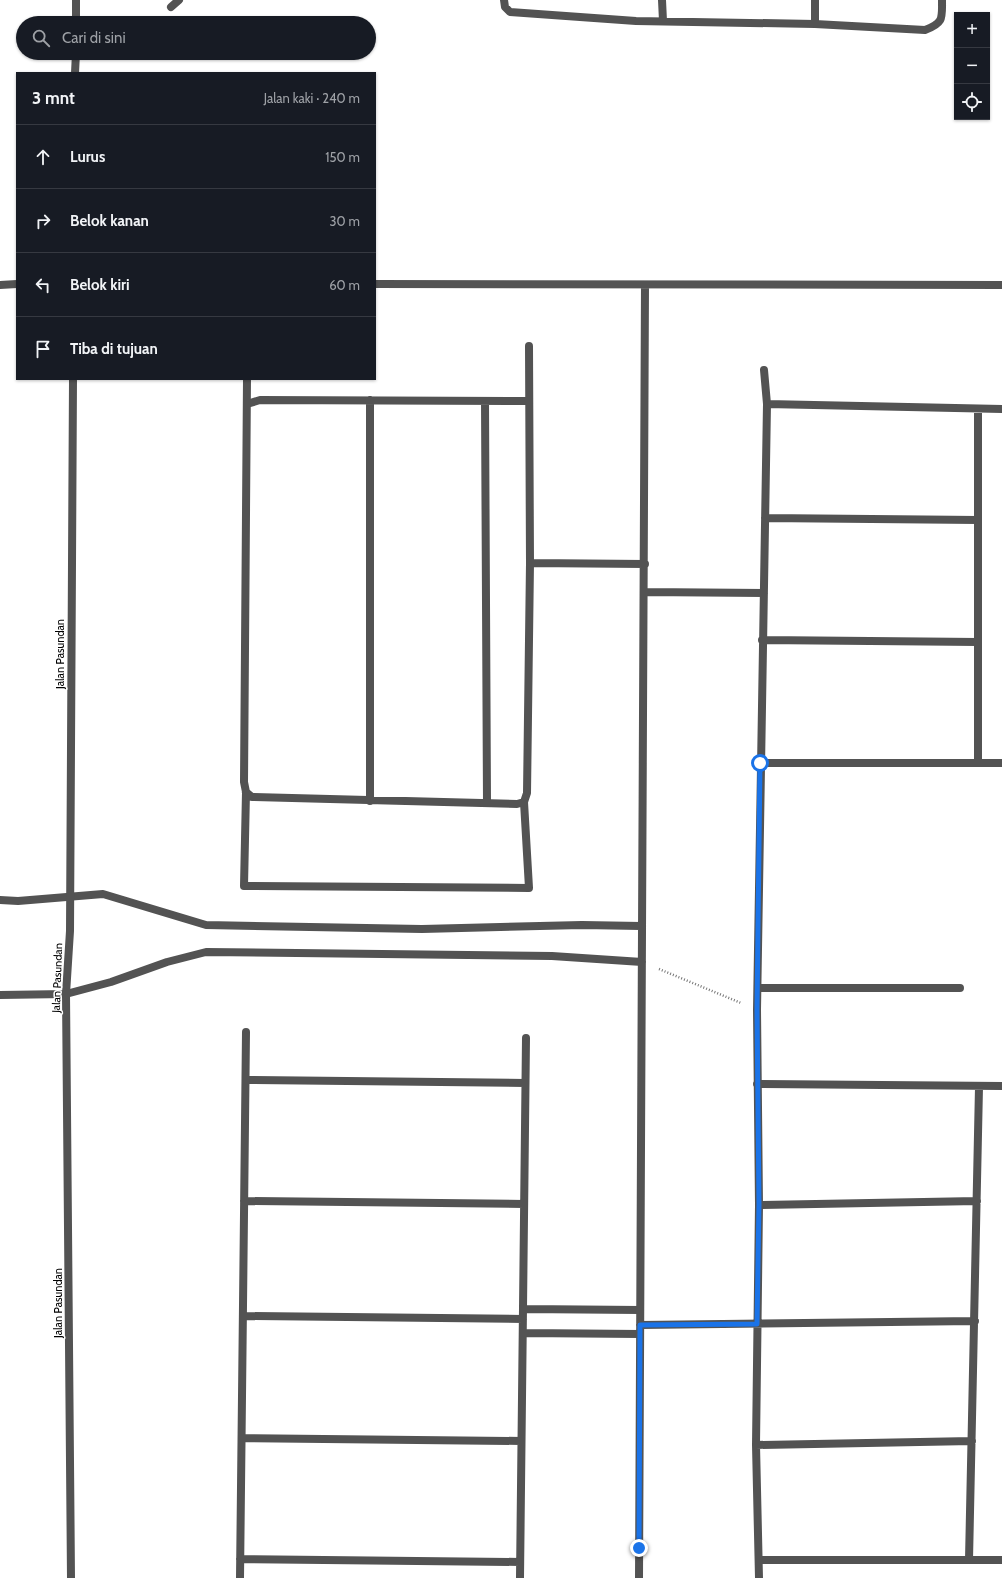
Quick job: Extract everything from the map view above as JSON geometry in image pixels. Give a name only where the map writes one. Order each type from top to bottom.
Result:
[{"type":"street","points":[[76,0],[76,16]]},
{"type":"street","points":[[171,7],[179,0]]},
{"type":"street","points":[[504,0],[505,7],[510,12],[663,21],[815,24],[926,30],[937,26],[942,19],[942,0]]},
{"type":"street","points":[[662,0],[663,21]]},
{"type":"street","points":[[815,0],[815,24]]},
{"type":"street","points":[[75,72],[76,60]]},
{"type":"street","points":[[0,285],[16,284]]},
{"type":"street","points":[[376,284],[1002,285]]},
{"type":"street","points":[[639,1578],[641,926],[645,564],[645,285]]},
{"type":"street","points":[[247,380],[247,404],[245,411],[244,774],[246,792],[244,886],[529,888],[524,802],[527,793],[530,563],[529,346]]},
{"type":"street","points":[[759,1578],[756,1445],[759,1204],[757,1010],[765,518],[766,404],[764,370]]},
{"type":"street","name":"Jalan Pasundan","points":[[71,1578],[66,994],[70,896],[73,380]]},
{"type":"street","points":[[247,404],[260,400],[529,400]]},
{"type":"street","points":[[370,400],[370,802]]},
{"type":"street","points":[[485,401],[487,803]]},
{"type":"street","points":[[766,404],[978,409],[1002,408]]},
{"type":"street","points":[[978,409],[978,763]]},
{"type":"street","points":[[765,518],[978,520]]},
{"type":"street","points":[[530,563],[645,564]]},
{"type":"street","points":[[644,592],[764,593]]},
{"type":"street","points":[[762,640],[978,642]]},
{"type":"street","points":[[760,763],[1002,763]]},
{"type":"street","points":[[246,792],[252,797],[370,802],[516,804],[524,802]]},
{"type":"street","points":[[0,900],[18,901],[103,894],[206,925],[422,929],[582,925],[641,926]]},
{"type":"street","points":[[0,995],[66,994],[111,982],[167,962],[206,952],[552,956],[642,962]]},
{"type":"street","points":[[758,988],[960,988]]},
{"type":"street","points":[[240,1578],[246,1032]]},
{"type":"street","points":[[520,1578],[526,1038]]},
{"type":"street","points":[[246,1080],[525,1083]]},
{"type":"street","points":[[757,1084],[1002,1086]]},
{"type":"street","points":[[969,1560],[979,1087]]},
{"type":"street","points":[[244,1201],[524,1204]]},
{"type":"street","points":[[759,1204],[977,1201]]},
{"type":"street","points":[[523,1309],[640,1310]]},
{"type":"street","points":[[243,1316],[523,1319]]},
{"type":"street","points":[[640,1325],[975,1321]]},
{"type":"street","points":[[523,1333],[640,1334]]},
{"type":"street","points":[[242,1438],[521,1441]]},
{"type":"street","points":[[756,1445],[972,1441]]},
{"type":"street","points":[[240,1559],[520,1562]]},
{"type":"street","points":[[759,1560],[1002,1560]]},
{"type":"path","points":[[642,962],[757,1010]]},
{"type":"route","points":[[639,1548],[640,1325],[757,1324],[759,1204],[757,1010],[760,763]]}]
